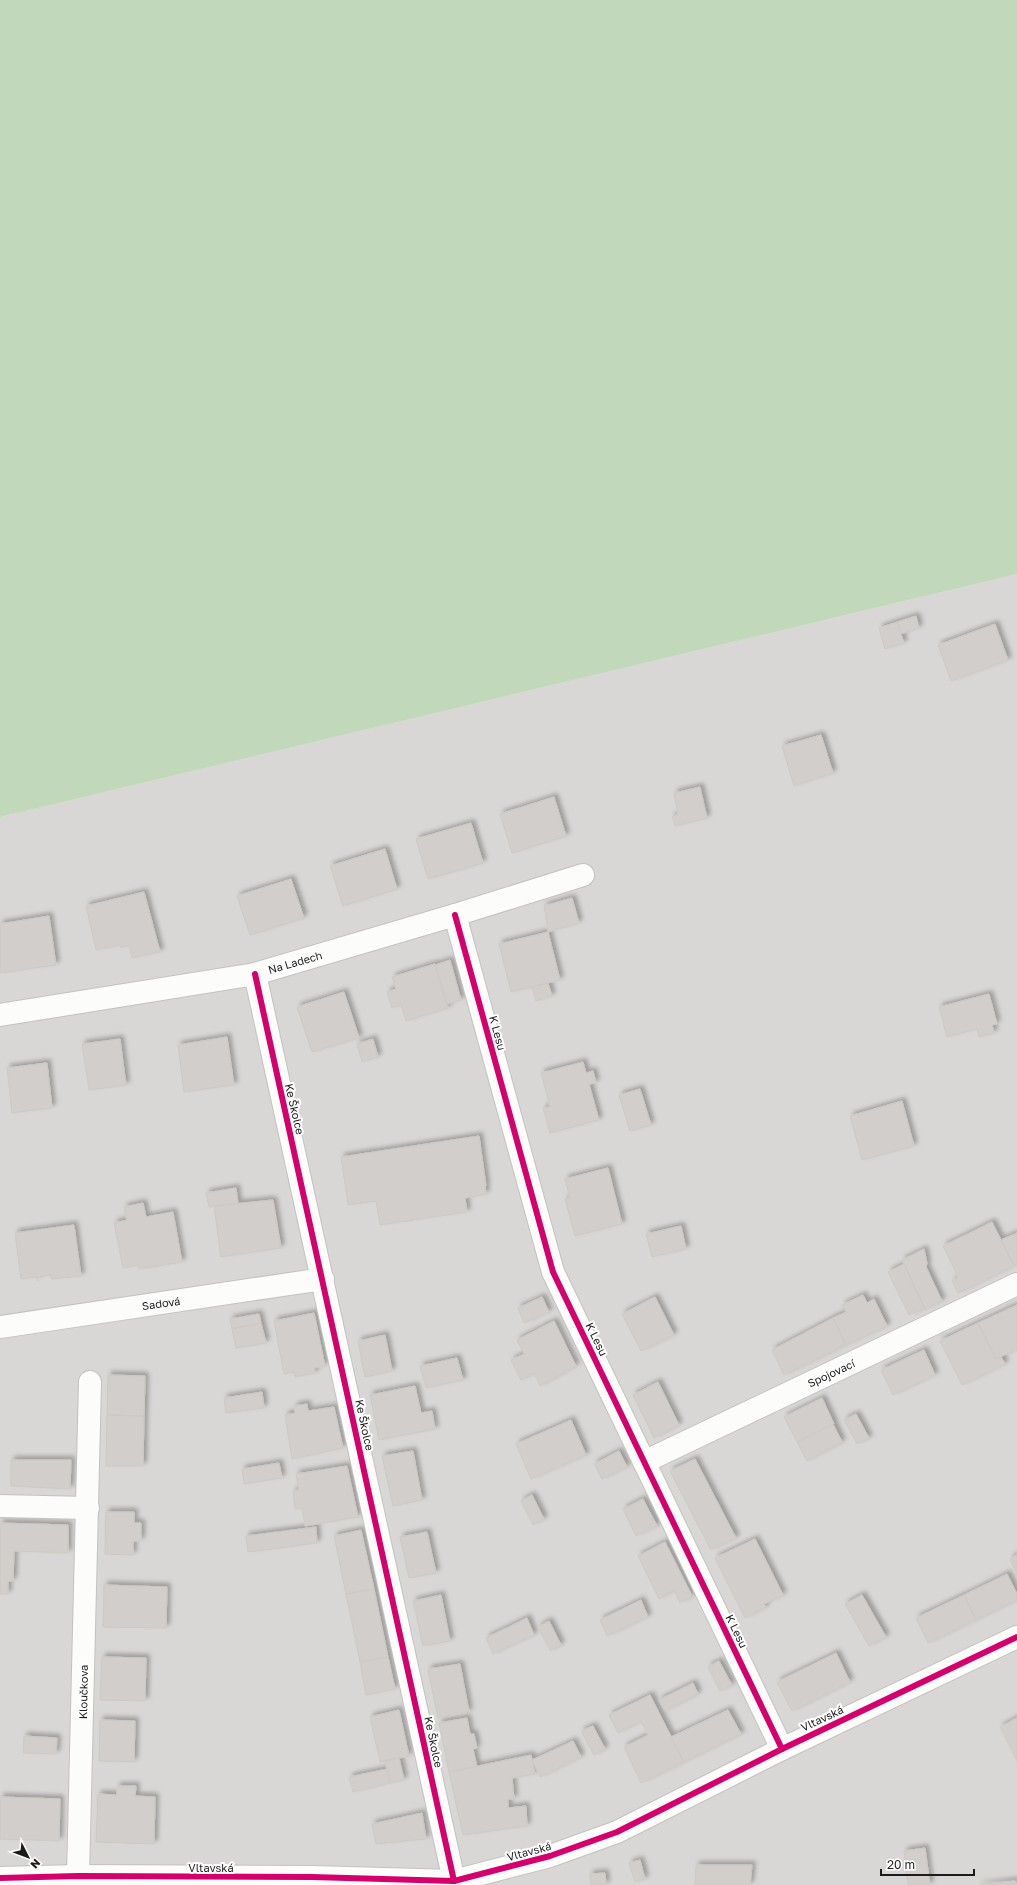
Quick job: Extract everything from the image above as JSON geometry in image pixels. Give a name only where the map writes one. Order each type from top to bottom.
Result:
[{"type":"street","name":"Na Ladech","points":[[0,1015],[255,974],[455,915],[583,875]]},
{"type":"street","name":"K Lesu","points":[[455,915],[553,1272],[782,1749]]},
{"type":"street","name":"Ke Školce","points":[[255,974],[456,1883]]},
{"type":"street","name":"Sadová","points":[[0,1327],[322,1280]]},
{"type":"street","name":"Spojovací","points":[[644,1462],[1017,1284]]},
{"type":"street","name":"Kloučkova","points":[[78,1876],[90,1382]]},
{"type":"street","points":[[0,1506],[88,1508]]},
{"type":"street","name":"Vltavská","points":[[0,1878],[78,1876],[456,1883],[550,1856],[617,1832],[782,1749],[1017,1637]]},
{"type":"shaded area","points":[[1017,574],[1017,1885],[0,1885],[0,817]]},
{"type":"green space","points":[[0,0],[1017,0],[1017,574],[0,817]]},
{"type":"building","points":[[916,616],[919,628],[901,634],[897,622]]},
{"type":"building","points":[[897,622],[904,643],[885,649],[879,628]]},
{"type":"building","points":[[995,624],[1008,660],[951,681],[938,645]]},
{"type":"building","points":[[821,735],[833,773],[794,786],[782,746]]},
{"type":"building","points":[[700,787],[707,818],[675,826],[672,816],[678,815],[674,793]]},
{"type":"building","points":[[554,797],[566,836],[512,853],[500,814]]},
{"type":"building","points":[[471,823],[483,863],[428,879],[416,839]]},
{"type":"building","points":[[385,849],[397,889],[343,906],[330,866]]},
{"type":"building","points":[[291,879],[304,918],[250,935],[237,896]]},
{"type":"building","points":[[144,892],[160,952],[132,958],[129,945],[121,948],[120,945],[96,950],[86,906]]},
{"type":"building","points":[[572,898],[579,923],[548,932],[544,906]]},
{"type":"building","points":[[49,916],[56,965],[0,973],[0,924]]},
{"type":"building","points":[[548,932],[560,980],[511,992],[499,944]]},
{"type":"building","points":[[450,960],[461,1000],[447,1004],[435,965]]},
{"type":"building","points":[[435,964],[448,1008],[406,1021],[401,1005],[392,1008],[387,992],[396,989],[392,977]]},
{"type":"building","points":[[548,983],[552,996],[536,1001],[532,987]]},
{"type":"building","points":[[344,992],[359,1038],[312,1052],[297,1007]]},
{"type":"building","points":[[989,994],[997,1024],[992,1025],[994,1033],[979,1037],[977,1029],[947,1037],[939,1007]]},
{"type":"building","points":[[227,1037],[234,1085],[184,1092],[178,1045]]},
{"type":"building","points":[[120,1039],[126,1085],[89,1090],[82,1044]]},
{"type":"building","points":[[373,1039],[378,1057],[362,1062],[357,1044]]},
{"type":"building","points":[[583,1062],[586,1073],[593,1071],[596,1083],[589,1084],[599,1120],[550,1133],[543,1108],[550,1107],[541,1073]]},
{"type":"building","points":[[47,1063],[52,1108],[12,1113],[7,1068]]},
{"type":"building","points":[[640,1089],[651,1125],[630,1131],[619,1095]]},
{"type":"building","points":[[902,1101],[914,1146],[862,1160],[850,1116]]},
{"type":"building","points":[[479,1136],[486,1194],[465,1198],[467,1212],[380,1225],[376,1201],[348,1205],[341,1157]]},
{"type":"building","points":[[608,1168],[622,1224],[575,1236],[565,1199],[570,1198],[565,1179]]},
{"type":"building","points":[[236,1188],[238,1203],[209,1207],[206,1193]]},
{"type":"building","points":[[273,1200],[281,1248],[221,1257],[214,1206]]},
{"type":"building","points":[[143,1203],[146,1217],[173,1212],[182,1262],[139,1269],[138,1265],[123,1268],[114,1223],[127,1220],[124,1207]]},
{"type":"building","points":[[992,1222],[1014,1266],[958,1293],[952,1281],[958,1277],[943,1246]]},
{"type":"building","points":[[74,1225],[81,1276],[52,1279],[51,1275],[37,1277],[38,1281],[36,1277],[21,1279],[15,1233]]},
{"type":"building","points":[[681,1226],[686,1249],[652,1257],[646,1234]]},
{"type":"building","points":[[1017,1233],[1017,1264],[1014,1266],[1001,1240]]},
{"type":"building","points":[[924,1249],[927,1263],[926,1267],[942,1301],[925,1309],[902,1260]]},
{"type":"building","points":[[904,1264],[925,1309],[909,1315],[888,1272]]},
{"type":"building","points":[[863,1295],[867,1303],[874,1299],[887,1326],[846,1345],[833,1318],[846,1312],[842,1305]]},
{"type":"building","points":[[542,1297],[549,1312],[524,1323],[518,1308]]},
{"type":"building","points":[[655,1297],[674,1335],[641,1351],[622,1314]]},
{"type":"building","points":[[1017,1305],[1017,1349],[996,1359],[978,1323]]},
{"type":"building","points":[[314,1313],[325,1366],[314,1368],[315,1373],[295,1377],[294,1372],[284,1374],[274,1321]]},
{"type":"building","points":[[259,1314],[261,1323],[232,1329],[230,1319]]},
{"type":"building","points":[[833,1318],[846,1345],[784,1375],[772,1350]]},
{"type":"building","points":[[554,1321],[576,1366],[540,1386],[534,1373],[521,1380],[511,1360],[524,1354],[517,1340]]},
{"type":"building","points":[[261,1323],[266,1343],[236,1348],[232,1329]]},
{"type":"building","points":[[978,1323],[996,1359],[1001,1357],[1005,1364],[962,1385],[940,1341]]},
{"type":"building","points":[[385,1335],[392,1371],[365,1377],[358,1341]]},
{"type":"building","points":[[924,1350],[935,1375],[893,1395],[881,1370]]},
{"type":"building","points":[[457,1358],[463,1380],[426,1388],[420,1366]]},
{"type":"building","points":[[108,1375],[145,1376],[144,1416],[107,1415]]},
{"type":"building","points":[[658,1382],[679,1425],[654,1438],[633,1395]]},
{"type":"building","points":[[415,1386],[421,1413],[432,1411],[435,1429],[379,1440],[370,1395]]},
{"type":"building","points":[[262,1392],[264,1408],[226,1413],[224,1398]]},
{"type":"building","points":[[822,1398],[834,1424],[797,1442],[784,1417]]},
{"type":"building","points":[[307,1404],[308,1411],[334,1407],[343,1448],[292,1459],[285,1415],[295,1413],[294,1406]]},
{"type":"building","points":[[856,1414],[869,1438],[857,1444],[844,1420]]},
{"type":"building","points":[[107,1415],[144,1416],[143,1466],[106,1466]]},
{"type":"building","points":[[571,1420],[586,1455],[531,1479],[516,1444]]},
{"type":"building","points":[[833,1424],[842,1442],[807,1461],[797,1442]]},
{"type":"building","points":[[413,1451],[422,1500],[393,1506],[382,1456]]},
{"type":"building","points":[[619,1451],[627,1467],[602,1479],[594,1464]]},
{"type":"building","points":[[695,1459],[736,1538],[711,1550],[670,1471]]},
{"type":"building","points":[[11,1460],[71,1460],[70,1489],[11,1486]]},
{"type":"building","points":[[279,1463],[282,1478],[244,1484],[242,1469]]},
{"type":"building","points":[[347,1466],[358,1517],[305,1526],[302,1508],[295,1509],[293,1491],[299,1490],[296,1474]]},
{"type":"building","points":[[532,1495],[544,1519],[533,1525],[521,1501]]},
{"type":"building","points":[[643,1499],[657,1526],[636,1536],[623,1509]]},
{"type":"building","points":[[106,1512],[134,1512],[134,1523],[141,1523],[141,1541],[133,1541],[133,1555],[105,1554]]},
{"type":"building","points":[[0,1523],[68,1525],[68,1553],[14,1551],[13,1581],[8,1581],[8,1594],[0,1594]]},
{"type":"building","points":[[316,1527],[317,1543],[248,1552],[246,1536]]},
{"type":"building","points":[[361,1530],[374,1589],[346,1594],[334,1536]]},
{"type":"building","points":[[427,1532],[436,1573],[409,1578],[400,1537]]},
{"type":"building","points":[[755,1539],[783,1595],[764,1604],[766,1607],[745,1618],[715,1558]]},
{"type":"building","points":[[665,1542],[692,1596],[680,1603],[674,1590],[659,1599],[638,1556]]},
{"type":"building","points":[[1017,1555],[1017,1574],[1010,1559]]},
{"type":"building","points":[[1007,1574],[1017,1594],[1017,1600],[976,1620],[964,1595]]},
{"type":"building","points":[[104,1585],[167,1587],[166,1628],[103,1627]]},
{"type":"building","points":[[374,1589],[388,1657],[360,1662],[346,1594]]},
{"type":"building","points":[[441,1595],[450,1641],[423,1646],[413,1601]]},
{"type":"building","points":[[862,1595],[886,1637],[869,1646],[845,1604]]},
{"type":"building","points":[[964,1595],[976,1620],[928,1643],[916,1618]]},
{"type":"building","points":[[641,1600],[648,1617],[607,1636],[600,1620]]},
{"type":"building","points":[[527,1618],[534,1635],[493,1654],[486,1638]]},
{"type":"building","points":[[549,1621],[561,1645],[550,1651],[538,1627]]},
{"type":"building","points":[[836,1653],[850,1682],[792,1711],[777,1682]]},
{"type":"building","points":[[102,1657],[146,1658],[145,1701],[100,1700]]},
{"type":"building","points":[[388,1657],[395,1689],[366,1695],[360,1662]]},
{"type":"building","points":[[719,1661],[732,1685],[720,1691],[708,1667]]},
{"type":"building","points":[[460,1664],[469,1712],[438,1718],[428,1669]]},
{"type":"building","points":[[693,1683],[698,1694],[665,1711],[659,1700]]},
{"type":"building","points":[[650,1695],[684,1762],[641,1783],[624,1747],[648,1735],[641,1721],[618,1733],[609,1715]]},
{"type":"building","points":[[399,1710],[409,1756],[380,1762],[370,1717]]},
{"type":"building","points":[[728,1710],[741,1734],[684,1762],[671,1737]]},
{"type":"building","points":[[467,1718],[470,1734],[474,1734],[477,1748],[473,1749],[477,1767],[449,1772],[439,1723]]},
{"type":"building","points":[[1017,1718],[1017,1761],[1000,1727]]},
{"type":"building","points":[[100,1720],[135,1721],[134,1762],[99,1761]]},
{"type":"building","points":[[593,1726],[605,1749],[594,1755],[581,1731]]},
{"type":"building","points":[[24,1736],[57,1738],[56,1754],[23,1753]]},
{"type":"building","points":[[573,1741],[581,1757],[540,1777],[532,1760]]},
{"type":"building","points":[[531,1755],[535,1774],[512,1778],[514,1799],[508,1799],[508,1808],[526,1806],[527,1826],[463,1835],[449,1772]]},
{"type":"building","points":[[399,1758],[404,1780],[390,1783],[385,1761]]},
{"type":"building","points":[[387,1769],[390,1783],[353,1792],[349,1777]]},
{"type":"building","points":[[117,1786],[136,1786],[135,1796],[155,1797],[154,1844],[96,1842],[98,1794],[117,1795]]},
{"type":"building","points":[[0,1797],[60,1799],[59,1841],[0,1839]]},
{"type":"building","points":[[422,1813],[426,1839],[376,1844],[372,1824]]},
{"type":"building","points":[[925,1848],[930,1885],[908,1885],[904,1851]]},
{"type":"building","points":[[640,1860],[645,1879],[635,1882],[629,1863]]},
{"type":"building","points":[[696,1865],[752,1865],[750,1885],[695,1885]]},
{"type":"building","points":[[605,1873],[606,1885],[591,1885],[590,1874]]},
{"type":"building","points":[[1015,1881],[1015,1885],[979,1885]]},
{"type":"cycle path","points":[[455,915],[553,1272],[782,1749]]},
{"type":"cycle path","points":[[255,974],[454,1881]]},
{"type":"cycle path","points":[[0,1878],[78,1876],[312,1877],[454,1881],[550,1856],[617,1832],[782,1749],[1017,1637]]}]
